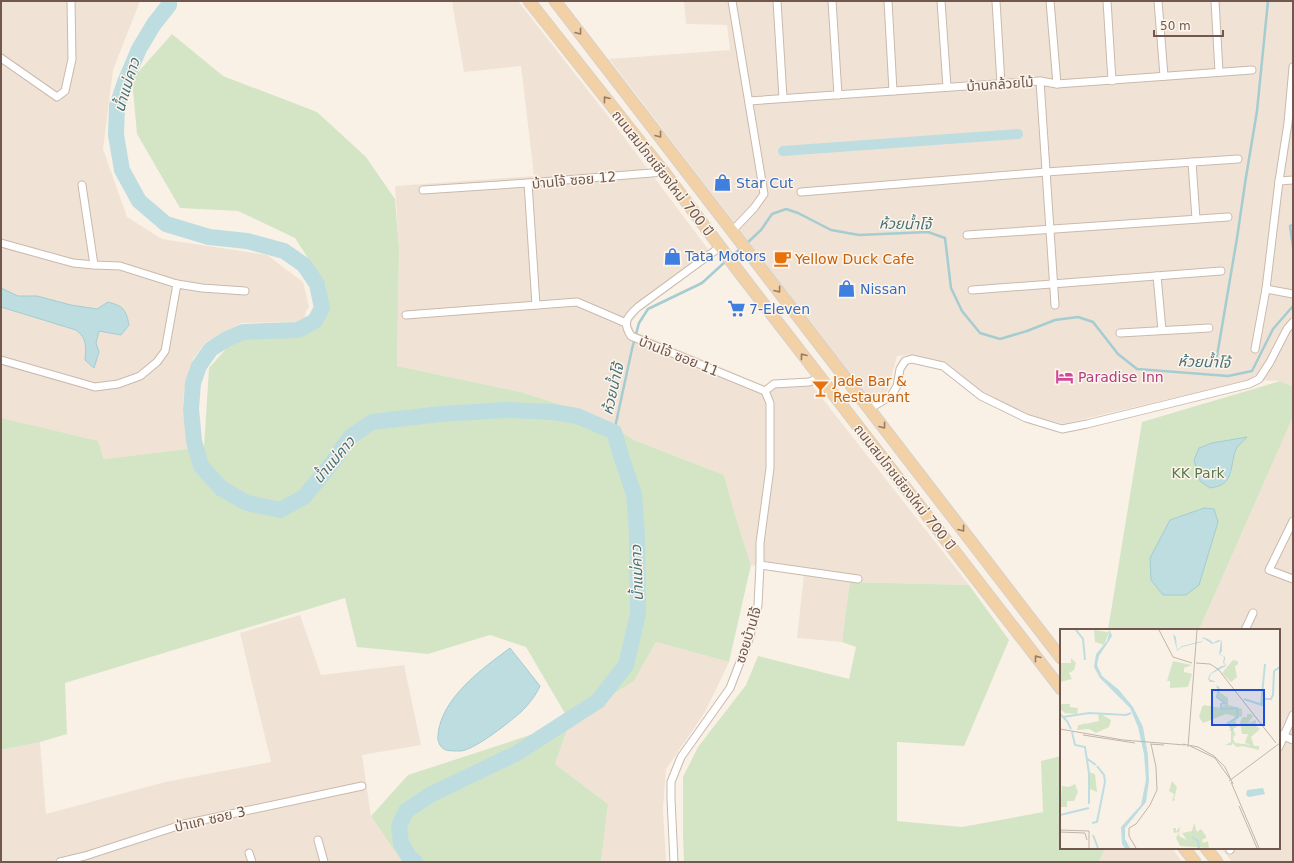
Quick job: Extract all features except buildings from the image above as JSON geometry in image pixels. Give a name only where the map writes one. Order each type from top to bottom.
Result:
[{"type":"main road","name":"ถนนสมโภชเชียงใหม่ 700 ปี","points":[[529,1],[664,172],[820,378],[1060,688]]},
{"type":"main road","name":"ถนนสมโภชเชียงใหม่ 700 ปี","points":[[555,1],[733,230],[1060,657]]},
{"type":"main road","points":[[1185,849],[1195,862]]},
{"type":"main road","points":[[1207,849],[1217,862]]},
{"type":"street","points":[[1,58],[57,97],[65,91],[72,59],[71,1]]},
{"type":"street","points":[[732,1],[764,194],[754,208],[733,230]]},
{"type":"street","points":[[777,1],[783,98]]},
{"type":"street","points":[[832,1],[838,95]]},
{"type":"street","points":[[888,1],[893,91]]},
{"type":"street","points":[[941,1],[947,88]]},
{"type":"street","points":[[996,1],[1001,84]]},
{"type":"street","points":[[1050,1],[1057,84]]},
{"type":"street","points":[[1107,1],[1112,80]]},
{"type":"street","points":[[1158,1],[1164,76]]},
{"type":"street","points":[[1215,1],[1220,72]]},
{"type":"street","name":"บ้านกล้วยไม้","points":[[749,101],[1040,81],[1057,84],[1252,70]]},
{"type":"street","points":[[1255,349],[1266,289],[1279,180],[1290,122],[1293,72]]},
{"type":"street","points":[[1040,81],[1055,305]]},
{"type":"street","points":[[801,192],[1046,172],[1238,159]]},
{"type":"street","points":[[1192,162],[1196,219]]},
{"type":"street","name":"บ้านโจ้ ซอย 12","points":[[423,190],[483,187],[664,172]]},
{"type":"street","points":[[1279,180],[1293,180]]},
{"type":"street","points":[[528,183],[536,305]]},
{"type":"street","points":[[82,185],[94,265]]},
{"type":"street","points":[[967,235],[1228,217]]},
{"type":"street","points":[[1,243],[73,263],[120,266],[177,284],[202,288],[245,290]]},
{"type":"street","name":"บ้านโจ้ ซอย 11","points":[[722,249],[638,307],[628,316],[626,323],[627,329],[631,336],[765,391]]},
{"type":"street","points":[[972,290],[1221,271]]},
{"type":"street","points":[[1157,276],[1162,330]]},
{"type":"street","points":[[1,360],[95,387],[118,384],[140,376],[157,362],[165,351],[177,284]]},
{"type":"street","points":[[1266,289],[1293,294]]},
{"type":"street","points":[[406,315],[577,302],[626,323]]},
{"type":"street","points":[[869,409],[890,396],[897,386],[900,369],[905,361],[912,358],[943,366],[981,396],[1026,418],[1062,429],[1087,424],[1248,384],[1259,379],[1270,362],[1287,329],[1293,322]]},
{"type":"street","points":[[1120,333],[1209,328]]},
{"type":"street","points":[[765,391],[774,384],[809,382],[820,378]]},
{"type":"street","name":"ซอยบ้านโจ้","points":[[674,862],[671,782],[680,757],[730,688],[750,639],[758,605],[760,543],[770,468],[770,403],[765,391]]},
{"type":"street","points":[[1293,520],[1269,570],[1293,579]]},
{"type":"street","points":[[760,565],[858,579]]},
{"type":"street","points":[[1245,629],[1253,613]]},
{"type":"street","points":[[1293,715],[1281,735],[1293,740]]},
{"type":"street","name":"ป่าแก ซอย 3","points":[[60,862],[85,856],[184,824],[362,786]]},
{"type":"street","points":[[318,840],[324,862]]},
{"type":"street","points":[[249,852],[252,862]]},
{"type":"shaded area","points":[[1,1],[140,1],[113,70],[103,149],[127,217],[162,239],[267,255],[303,282],[309,307],[306,311],[304,321],[242,323],[206,342],[193,359],[184,392],[183,403],[190,449],[104,459],[101,449],[1,420]]},
{"type":"shaded area","points":[[376,1],[518,1],[608,116],[714,257],[643,307],[631,323],[634,331],[766,386],[811,384],[969,585],[851,582],[842,642],[797,638],[804,574],[751,565],[724,475],[634,440],[599,417],[521,392],[397,366],[399,249],[395,186],[534,176],[521,66],[464,72],[452,2]]},
{"type":"shaded area","points":[[684,1],[1293,1],[1293,387],[1280,381],[1249,380],[1063,424],[1024,414],[983,394],[943,363],[914,355],[897,356],[887,393],[870,400],[609,59],[730,50],[727,25],[686,24]]},
{"type":"shaded area","points":[[1293,417],[1293,862],[1232,862],[1222,849],[1280,849],[1280,629],[1199,629]]},
{"type":"shaded area","points":[[300,615],[321,675],[404,665],[421,745],[362,755],[371,816],[402,862],[1,862],[1,750],[40,742],[46,814],[165,782],[271,762],[240,633]]},
{"type":"shaded area","points":[[656,642],[729,662],[705,712],[666,769],[663,809],[666,862],[601,862],[608,804],[555,764],[570,722],[634,681]]},
{"type":"shaded area","points":[[1105,849],[1173,849],[1182,862],[1099,862]]},
{"type":"green space","points":[[172,34],[223,76],[317,112],[366,157],[395,199],[399,249],[397,366],[521,392],[599,417],[634,440],[724,475],[751,565],[729,662],[656,642],[634,681],[570,722],[526,647],[490,635],[428,654],[357,647],[345,598],[65,683],[67,734],[40,742],[1,750],[1,418],[98,441],[104,459],[204,447],[209,368],[232,342],[257,336],[301,335],[326,316],[326,286],[295,238],[238,211],[180,208],[137,134],[132,79]]},
{"type":"green space","name":"KK Park","points":[[1280,381],[1293,387],[1293,417],[1199,629],[1108,629],[1142,422]]},
{"type":"green space","points":[[850,582],[969,585],[1009,640],[964,746],[897,742],[897,821],[962,827],[1043,812],[1041,761],[1060,756],[1060,849],[1105,849],[1099,862],[684,862],[683,777],[698,747],[746,685],[758,656],[849,679],[856,647],[842,642]]},
{"type":"green space","points":[[570,722],[555,764],[608,804],[601,862],[402,862],[371,816],[408,775]]},
{"type":"water","points":[[1,288],[18,296],[37,296],[71,305],[97,309],[108,302],[123,309],[127,315],[129,325],[121,335],[99,331],[96,343],[99,352],[94,368],[85,360],[85,343],[80,333],[76,330],[1,307]]},
{"type":"water","points":[[1247,437],[1236,449],[1230,474],[1224,483],[1210,488],[1200,481],[1194,460],[1199,448],[1212,443]]},
{"type":"water","points":[[1204,508],[1214,509],[1218,522],[1199,585],[1186,595],[1163,595],[1151,580],[1150,558],[1170,520]]},
{"type":"water","points":[[510,648],[540,686],[530,702],[517,716],[475,745],[461,751],[449,751],[442,748],[439,744],[438,737],[441,721],[455,696],[476,675]]},
{"type":"waterway","name":"น้ำแม่คาว","points":[[169,1],[169,5],[154,24],[139,49],[117,106],[116,135],[122,170],[139,201],[166,224],[209,237],[247,241],[284,251],[304,265],[317,284],[322,308],[315,321],[298,330],[243,332],[227,339],[211,349],[199,366],[193,383],[191,409],[194,441],[201,466],[222,489],[247,503],[280,510],[304,497],[332,463],[350,437],[372,422],[441,414],[506,410],[552,412],[577,416],[614,432],[634,494],[637,533],[638,614],[626,665],[598,701],[517,753],[430,795],[406,811],[399,826],[401,843],[409,857],[415,862]]},
{"type":"waterway","points":[[1217,356],[1257,111],[1268,1]]},
{"type":"waterway","points":[[783,151],[1018,134]]},
{"type":"waterway","name":"ห้วยน้ำโจ้","points":[[746,244],[761,230],[772,214],[786,209],[798,213],[831,230],[859,235],[928,232],[945,238],[951,288],[962,311],[980,333],[1000,339],[1027,331],[1055,320],[1078,317],[1093,322],[1118,354],[1137,369],[1228,376],[1252,371],[1273,329],[1293,306]]},
{"type":"waterway","name":"ห้วยน้ำโจ้","points":[[1293,225],[1290,226],[1293,247]]},
{"type":"waterway","name":"ห้วยน้ำโจ้","points":[[731,257],[741,248]]},
{"type":"waterway","name":"ห้วยน้ำโจ้","points":[[614,432],[639,323],[648,309],[702,283],[726,261]]},
{"type":"place","name":"Star Cut","points":[[723,183]]},
{"type":"place","name":"Tata Motors","points":[[672,256]]},
{"type":"place","name":"Yellow Duck Cafe","points":[[782,259]]},
{"type":"place","name":"Nissan","points":[[847,289]]},
{"type":"place","name":"7-Eleven","points":[[736,309]]},
{"type":"place","name":"Paradise Inn","points":[[1065,377]]},
{"type":"place","name":"Jade Bar & Restaurant","points":[[820,389]]}]
